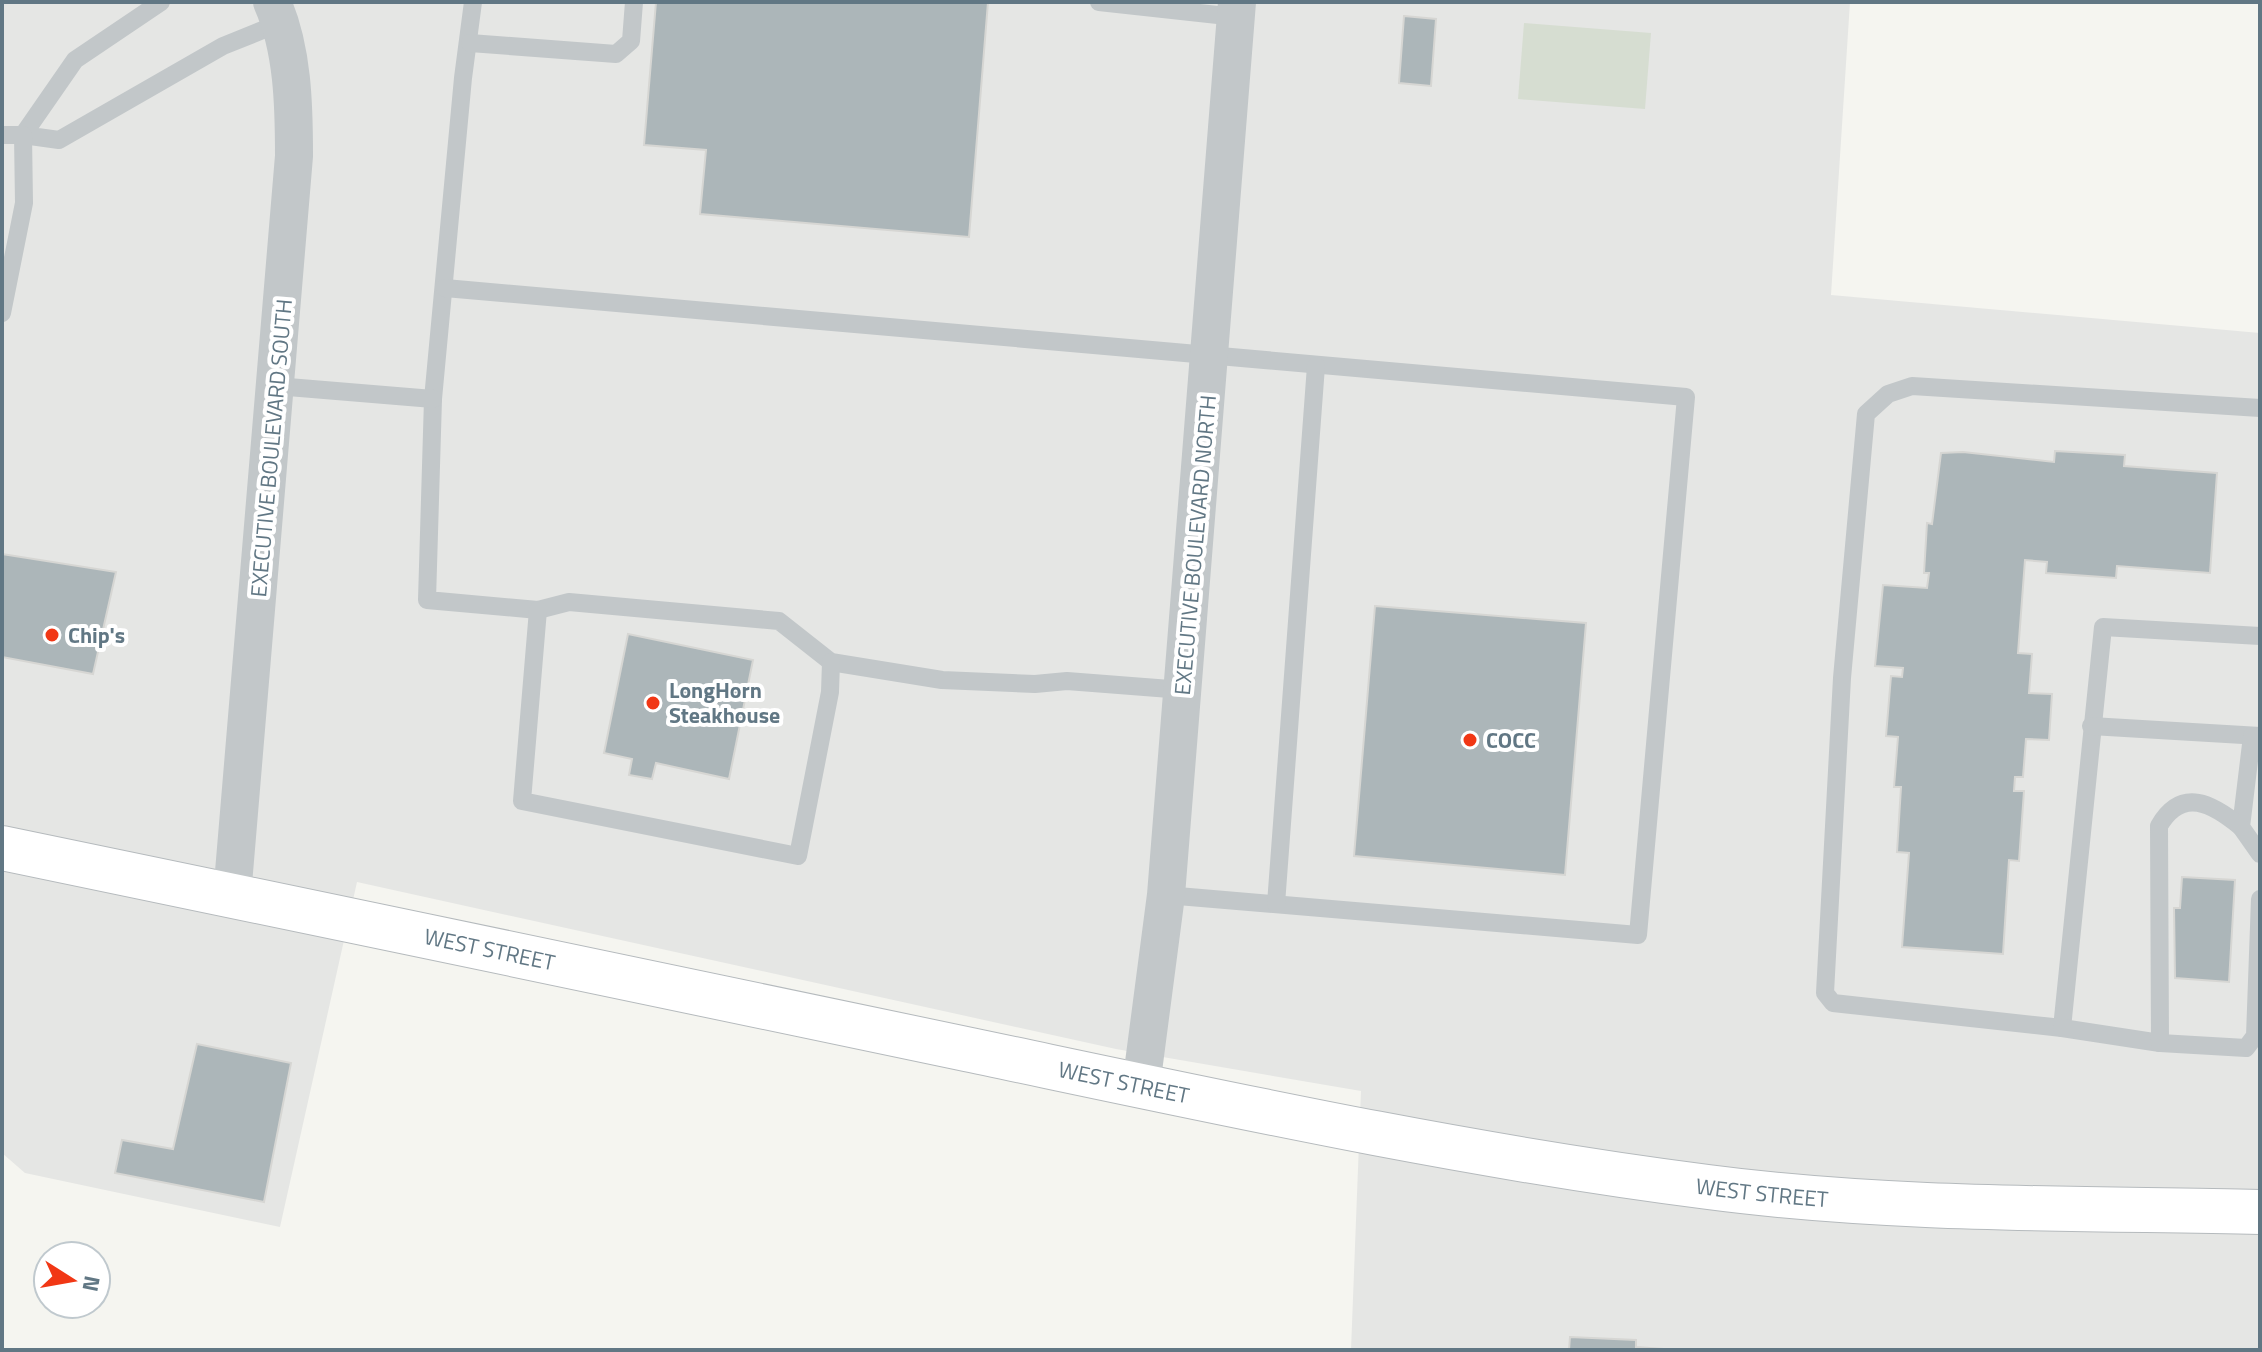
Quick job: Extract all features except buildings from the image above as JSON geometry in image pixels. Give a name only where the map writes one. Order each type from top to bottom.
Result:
[{"type":"main road","name":"WEST STREET","points":[[2,848],[1389,1137],[1712,1188],[1926,1203],[2260,1212]]},
{"type":"street","name":"EXECUTIVE BOULEVARD SOUTH","points":[[232,896],[294,156],[294,109],[280,9]]},
{"type":"street","name":"EXECUTIVE BOULEVARD NORTH","points":[[1141,1086],[1166,895],[1237,9]]},
{"type":"lane","points":[[2,313],[24,203],[23,135],[75,60],[161,2]]},
{"type":"lane","points":[[473,2],[433,399],[427,600],[538,610],[569,602],[779,621],[831,662],[942,680],[1035,684],[1067,681],[1183,690]]},
{"type":"lane","points":[[470,43],[616,54],[631,41],[634,2]]},
{"type":"lane","points":[[1099,2],[1237,9]]},
{"type":"lane","points":[[2,135],[59,140],[223,46],[280,9]]},
{"type":"lane","points":[[445,288],[1686,397],[1638,935],[1166,895]]},
{"type":"lane","points":[[1276,904],[1316,366]]},
{"type":"lane","points":[[276,386],[433,399]]},
{"type":"lane","points":[[2260,408],[1912,386],[1888,394],[1866,414],[1842,678],[1825,993],[1833,1003],[2062,1028],[2160,1043],[2246,1048],[2255,1036],[2260,899]]},
{"type":"lane","points":[[538,610],[522,801],[798,856],[830,692],[831,662]]},
{"type":"lane","points":[[2062,1028],[2103,627],[2260,636]]},
{"type":"lane","points":[[2091,726],[2256,736],[2241,827]]},
{"type":"lane","points":[[2160,1043],[2159,826],[2167,811],[2180,804],[2203,802],[2219,809],[2241,827],[2260,854]]},
{"type":"shaded area","points":[[2,2],[1850,2],[1831,295],[2260,333],[2260,1350],[1351,1350],[1361,1091],[1116,1049],[357,882],[280,1227],[25,1173],[2,1153]]},
{"type":"shaded area","points":[[1524,23],[1651,33],[1645,109],[1518,99]]},
{"type":"place","name":"Chip's","points":[[52,635]]},
{"type":"place","name":"LongHorn Steakhouse","points":[[653,703]]},
{"type":"place","name":"COCC","points":[[1470,740]]}]
